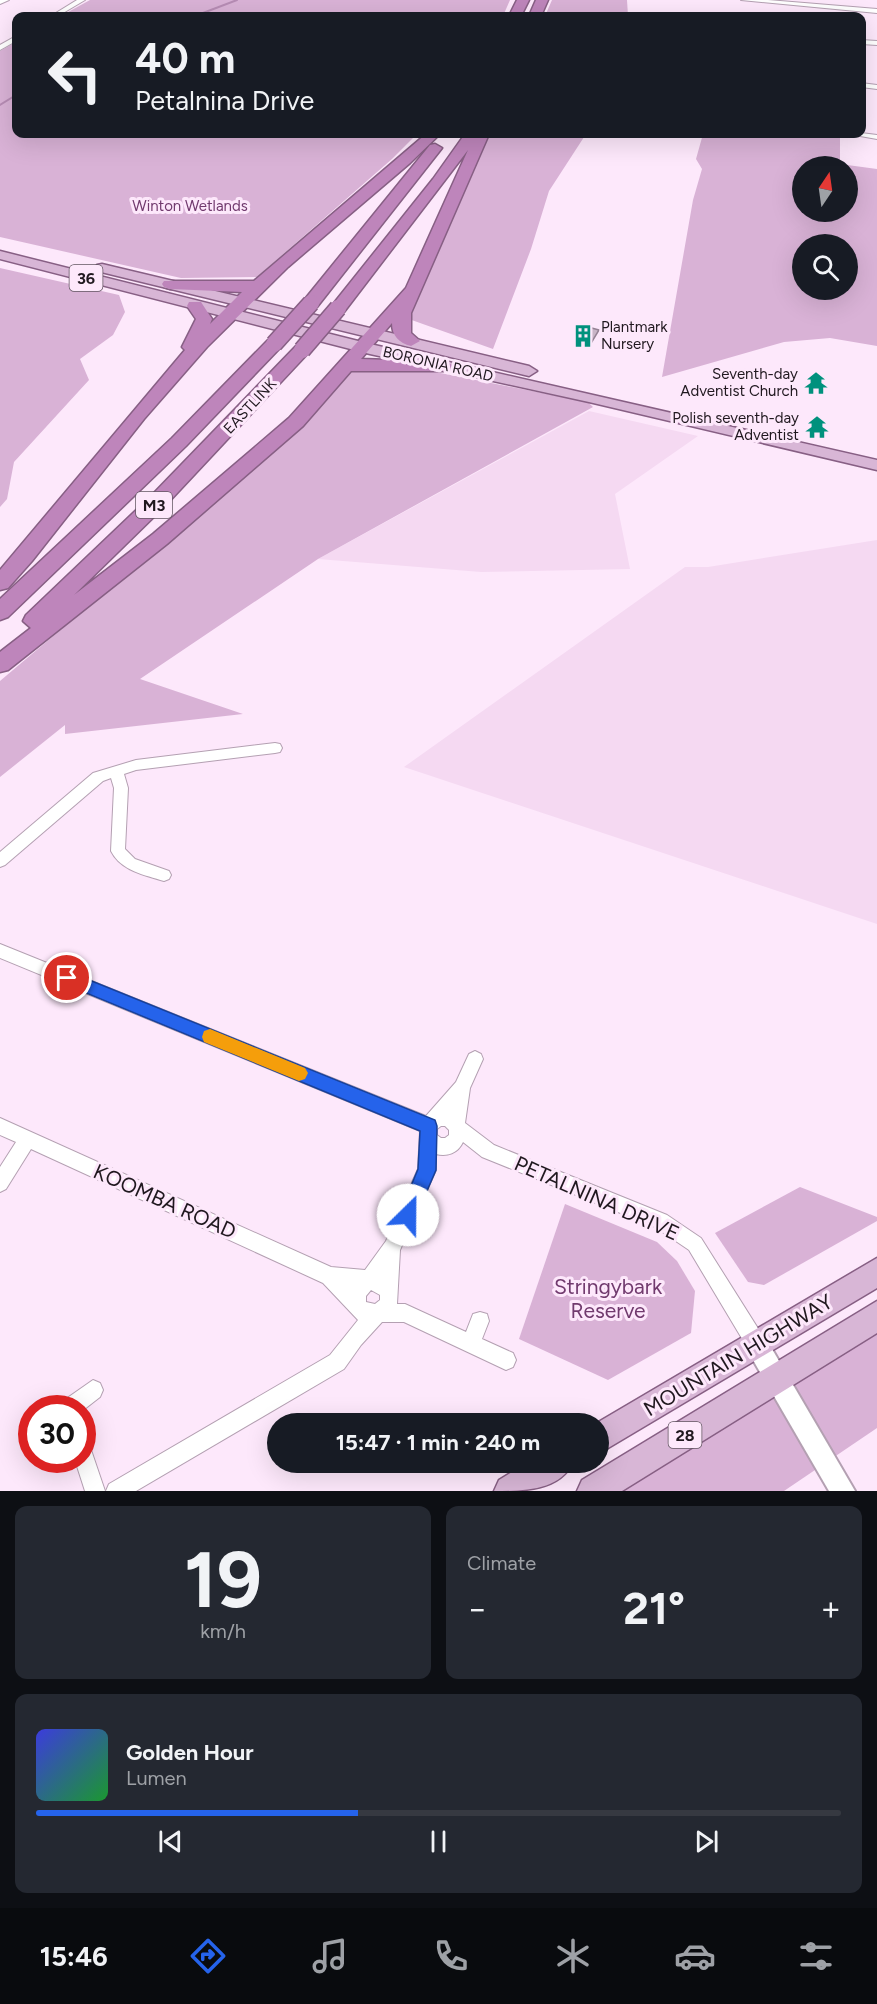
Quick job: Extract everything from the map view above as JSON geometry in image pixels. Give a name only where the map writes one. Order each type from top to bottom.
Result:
[{"type":"highway","points":[[0,583],[54,524],[121,434],[185,360],[259,285],[317,232],[387,176],[429,138]]},
{"type":"highway","name":"EASTLINK","points":[[0,612],[131,490],[274,344],[311,303],[403,191],[441,138]]},
{"type":"highway","name":"EASTLINK","points":[[0,654],[158,501],[302,350],[431,190],[469,138]]},
{"type":"highway","points":[[411,341],[403,336],[400,329],[411,292],[480,138]]},
{"type":"highway","points":[[170,284],[246,287],[259,285]]},
{"type":"highway","points":[[0,664],[74,609],[254,460],[296,422],[411,292]]},
{"type":"highway","points":[[185,360],[204,319],[195,306]]},
{"type":"highway","points":[[347,366],[363,364],[447,367]]},
{"type":"main road","name":"BORONIA ROAD","points":[[0,245],[411,341],[877,465]]},
{"type":"main road","name":"BORONIA ROAD","points":[[0,255],[230,315],[447,367],[528,384],[608,395]]},
{"type":"main road","points":[[509,366],[509,372],[528,384]]},
{"type":"main road","name":"BORONIA ROAD","points":[[736,426],[877,455]]},
{"type":"main road","name":"MOUNTAIN HIGHWAY","points":[[609,1432],[877,1272]]},
{"type":"main road","name":"MOUNTAIN HIGHWAY","points":[[593,1491],[877,1316]]},
{"type":"main road","points":[[510,1491],[540,1473]]},
{"type":"street","points":[[0,3],[6,0]]},
{"type":"street","points":[[61,12],[82,0]]},
{"type":"street","points":[[744,0],[877,11]]},
{"type":"street","points":[[0,861],[84,786],[98,777],[116,770],[275,748]]},
{"type":"street","points":[[116,770],[121,788],[118,851],[130,863],[164,875]]},
{"type":"street","points":[[0,951],[431,1127],[450,1119],[457,1127]]},
{"type":"street","points":[[427,1170],[431,1127],[462,1088],[475,1059]]},
{"type":"street","points":[[354,1338],[356,1293],[392,1247],[427,1170],[456,1137],[462,1088]]},
{"type":"street","name":"KOOMBA ROAD","points":[[0,1126],[330,1276],[367,1281]]},
{"type":"street","points":[[431,1127],[434,1144],[448,1145]]},
{"type":"street","name":"PETALNINA DRIVE","points":[[457,1127],[488,1150],[661,1221],[687,1237],[701,1253],[757,1345]]},
{"type":"street","points":[[0,1183],[28,1139]]},
{"type":"street","name":"PETALNINA DRIVE","points":[[448,1145],[488,1150]]},
{"type":"street","points":[[116,1491],[337,1362],[354,1338],[387,1305],[392,1247]]},
{"type":"street","name":"KOOMBA ROAD","points":[[330,1276],[356,1305]]},
{"type":"street","points":[[367,1281],[379,1281],[405,1313],[506,1360]]},
{"type":"street","points":[[356,1305],[368,1315],[405,1313]]},
{"type":"street","points":[[471,1344],[480,1321]]},
{"type":"street","points":[[757,1345],[843,1491]]},
{"type":"street","points":[[87,1395],[93,1390]]},
{"type":"street","points":[[89,1473],[95,1491]]},
{"type":"shaded area","points":[[589,411],[698,436],[615,494],[630,569],[481,572],[318,559]]},
{"type":"shaded area","points":[[877,540],[877,924],[404,767],[685,567],[708,567]]},
{"type":"green space","points":[[90,0],[510,0],[505,12],[68,12]]},
{"type":"green space","points":[[552,0],[627,0],[628,12],[547,12]]},
{"type":"green space","name":"Winton Wetlands","points":[[12,44],[12,138],[413,138],[257,277],[181,278],[0,237],[0,51]]},
{"type":"green space","points":[[487,138],[583,138],[549,191],[531,249],[493,349],[406,318]]},
{"type":"green space","points":[[702,138],[840,138],[840,156],[792,156],[792,222],[858,222],[858,166],[877,169],[877,346],[830,338],[784,342],[662,377],[693,200],[702,169],[696,159]]},
{"type":"green space","points":[[0,268],[119,295],[125,312],[113,335],[80,359],[89,380],[14,462],[7,499],[0,507]]},
{"type":"green space","points":[[420,369],[588,402],[593,407],[318,559],[140,679],[243,714],[65,734],[65,725],[0,777],[0,681],[259,462],[320,406],[352,370]]},
{"type":"green space","points":[[800,1187],[877,1217],[877,1221],[764,1285],[748,1282],[715,1233]]},
{"type":"green space","name":"Stringybark Reserve","points":[[565,1204],[657,1242],[677,1261],[695,1291],[691,1333],[608,1380],[519,1339]]},
{"type":"green space","points":[[877,1316],[877,1428],[784,1491],[598,1491]]},
{"type":"building","points":[[588,327],[599,330],[590,345],[579,343]]},
{"type":"waterway","points":[[206,12],[237,0]]},
{"type":"waterway","points":[[0,105],[12,98]]},
{"type":"slow traffic","points":[[210,1037],[299,1073]]},
{"type":"place","name":"Plantmark Nursery","points":[[583,336]]},
{"type":"place","name":"Seventh-day Adventist Church","points":[[816,383]]},
{"type":"place","name":"Polish seventh-day Adventist","points":[[817,427]]},
{"type":"route","points":[[67,978],[429,1126],[427,1170],[408,1215]]}]
